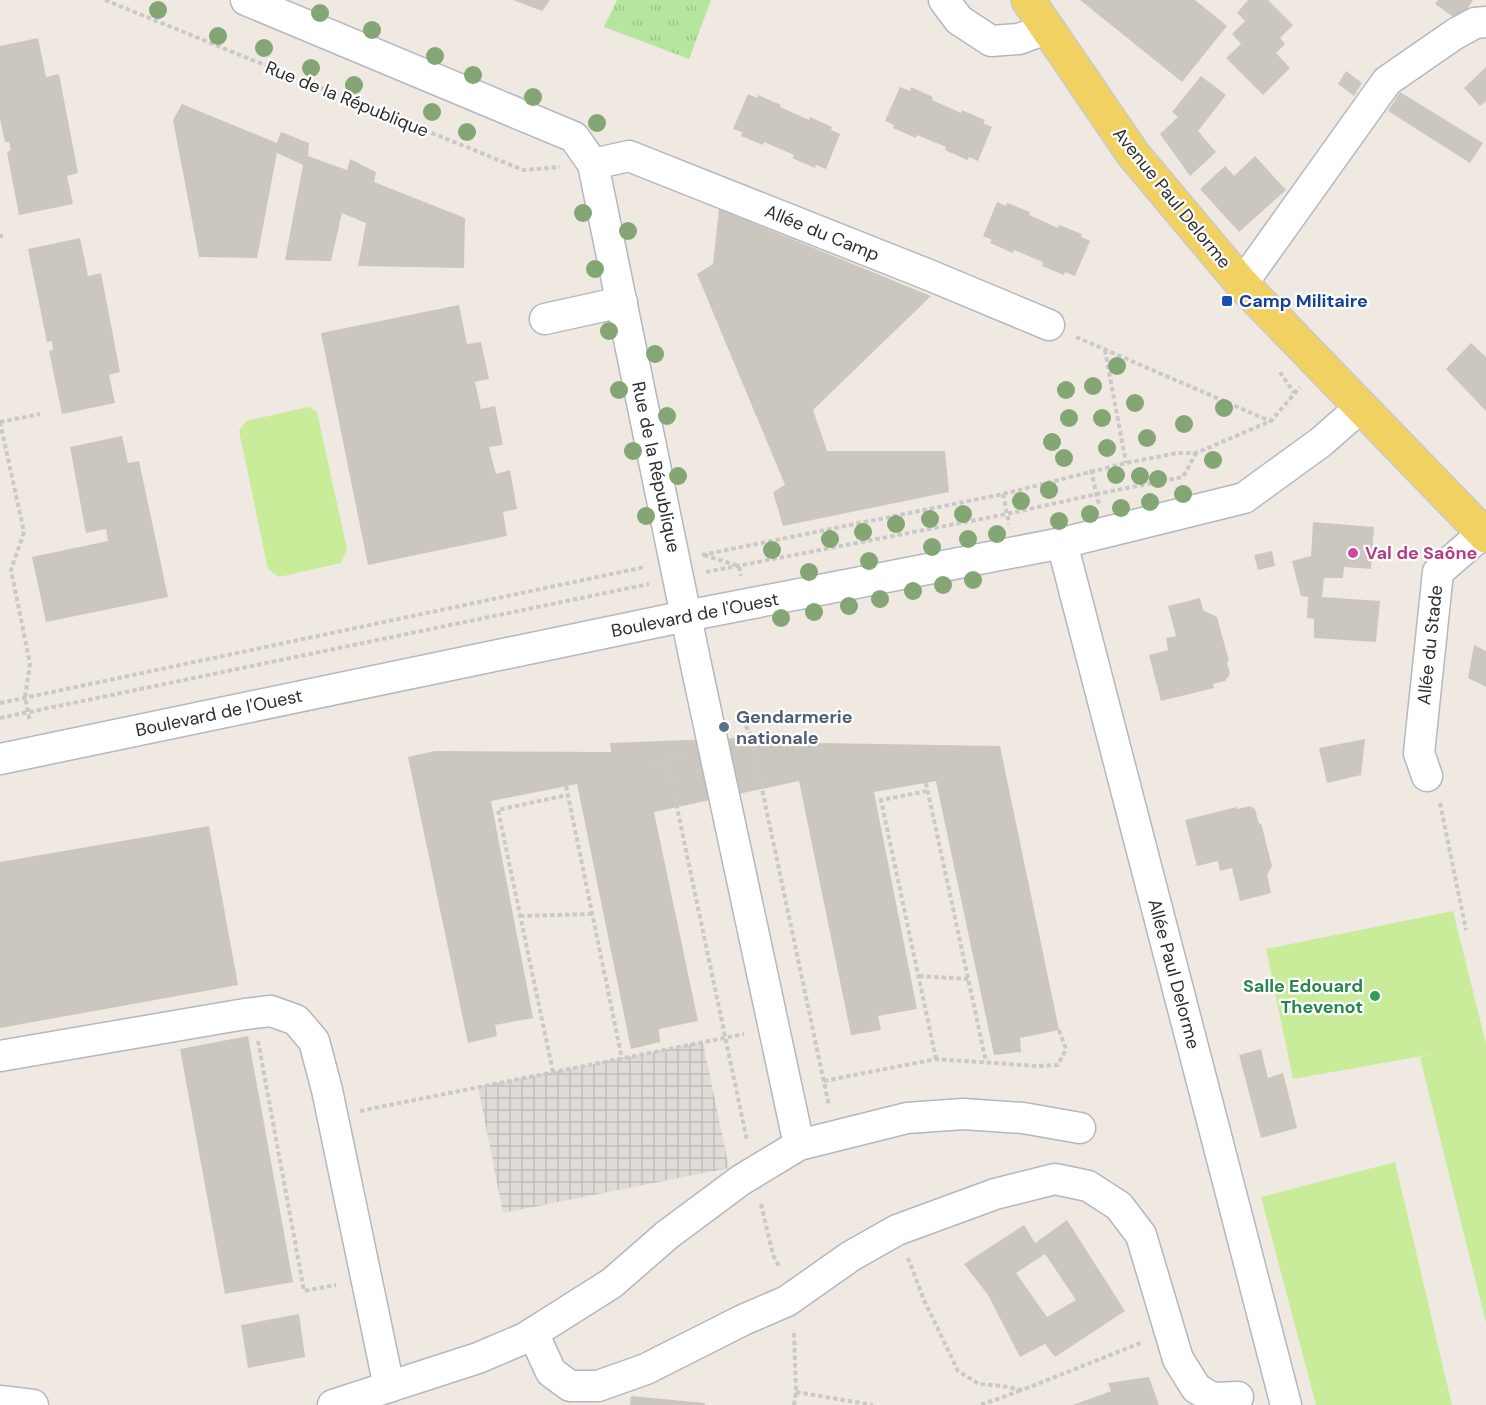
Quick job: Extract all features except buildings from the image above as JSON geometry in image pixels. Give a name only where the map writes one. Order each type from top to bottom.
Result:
[{"type":"main road","name":"Avenue Paul Delorme","points":[[1028,0],[1133,154],[1242,284],[1484,534]]},
{"type":"street","name":"Rue de la République","points":[[246,0],[574,137],[593,164],[622,302],[685,564],[686,616],[799,1145]]},
{"type":"street","points":[[944,0],[959,20],[991,41],[1019,39],[1046,29]]},
{"type":"street","points":[[1242,284],[1387,81],[1455,34],[1475,23],[1486,22]]},
{"type":"street","name":"Allée du Camp","points":[[593,164],[629,156],[930,275],[1049,325]]},
{"type":"street","points":[[545,319],[622,302]]},
{"type":"street","name":"Boulevard de l'Ouest","points":[[0,759],[686,616],[1062,543],[1244,498],[1321,442],[1361,407]]},
{"type":"street","name":"Allée du Stade","points":[[1426,776],[1419,753],[1438,572],[1484,534]]},
{"type":"street","name":"Allée Paul Delorme","points":[[1062,543],[1286,1405]]},
{"type":"street","points":[[0,1056],[252,1013],[272,1011],[296,1020],[314,1041],[333,1116],[388,1387]]},
{"type":"street","points":[[333,1405],[478,1358],[525,1338],[612,1283],[667,1235],[754,1173],[799,1145],[907,1119],[963,1114],[1023,1118],[1080,1128]]},
{"type":"street","points":[[533,1333],[551,1372],[570,1386],[598,1386],[646,1369],[794,1297],[851,1256],[897,1230],[995,1194],[1055,1179],[1088,1186],[1119,1206],[1141,1235],[1178,1359],[1196,1388],[1212,1398],[1238,1397]]},
{"type":"street","points":[[0,1401],[33,1405]]},
{"type":"path","name":"Rue de la République","points":[[105,0],[523,170],[593,164]]},
{"type":"path","points":[[1049,325],[1271,421]]},
{"type":"path","points":[[1104,349],[1126,463]]},
{"type":"path","points":[[0,718],[1003,494],[1126,463],[1177,453],[1196,453],[1271,421],[1299,387]]},
{"type":"path","points":[[35,752],[25,698],[30,664],[11,570],[24,532],[0,422],[40,414]]},
{"type":"path","points":[[0,703],[685,564],[739,566],[1007,514],[1183,477],[1196,453]]},
{"type":"path","points":[[685,564],[739,566]]},
{"type":"path","points":[[739,566],[748,604]]},
{"type":"path","points":[[754,750],[836,1136]]},
{"type":"path","points":[[667,760],[773,1255],[794,1297],[794,1405]]},
{"type":"path","points":[[1426,776],[1439,794],[1466,930]]},
{"type":"path","points":[[926,783],[986,1062]]},
{"type":"path","points":[[566,786],[622,1059]]},
{"type":"path","points":[[927,791],[881,800],[936,1059]]},
{"type":"path","points":[[553,1072],[498,810],[567,795]]},
{"type":"path","points":[[520,916],[592,914]]},
{"type":"path","points":[[918,976],[968,979]]},
{"type":"path","points":[[252,1013],[304,1291]]},
{"type":"path","points":[[333,1116],[811,1021]]},
{"type":"path","points":[[824,1081],[936,1059],[1058,1065],[1066,1049],[1059,1030]]},
{"type":"path","points":[[897,1230],[924,1300],[958,1371],[979,1384],[1022,1390]]},
{"type":"path","points":[[981,1405],[1169,1332]]},
{"type":"path","points":[[795,1392],[873,1405]]},
{"type":"green space","points":[[617,0],[711,0],[689,59],[604,27]]},
{"type":"green space","points":[[308,407],[317,412],[347,549],[341,563],[279,577],[268,569],[239,431],[246,421]]},
{"type":"green space","name":"Salle Edouard Thevenot","points":[[1453,911],[1486,1044],[1486,1323],[1420,1057],[1433,1054],[1293,1079],[1266,949]]},
{"type":"green space","points":[[1395,1162],[1452,1405],[1316,1405],[1261,1197]]},
{"type":"shaded area","points":[[703,1042],[729,1168],[503,1213],[478,1087]]},
{"type":"place","name":"Camp Militaire","points":[[1227,301]]},
{"type":"place","name":"Val de Saône","points":[[1353,553]]},
{"type":"place","name":"Gendarmerie nationale","points":[[724,727]]},
{"type":"place","name":"Salle Edouard Thevenot","points":[[1375,996]]}]
